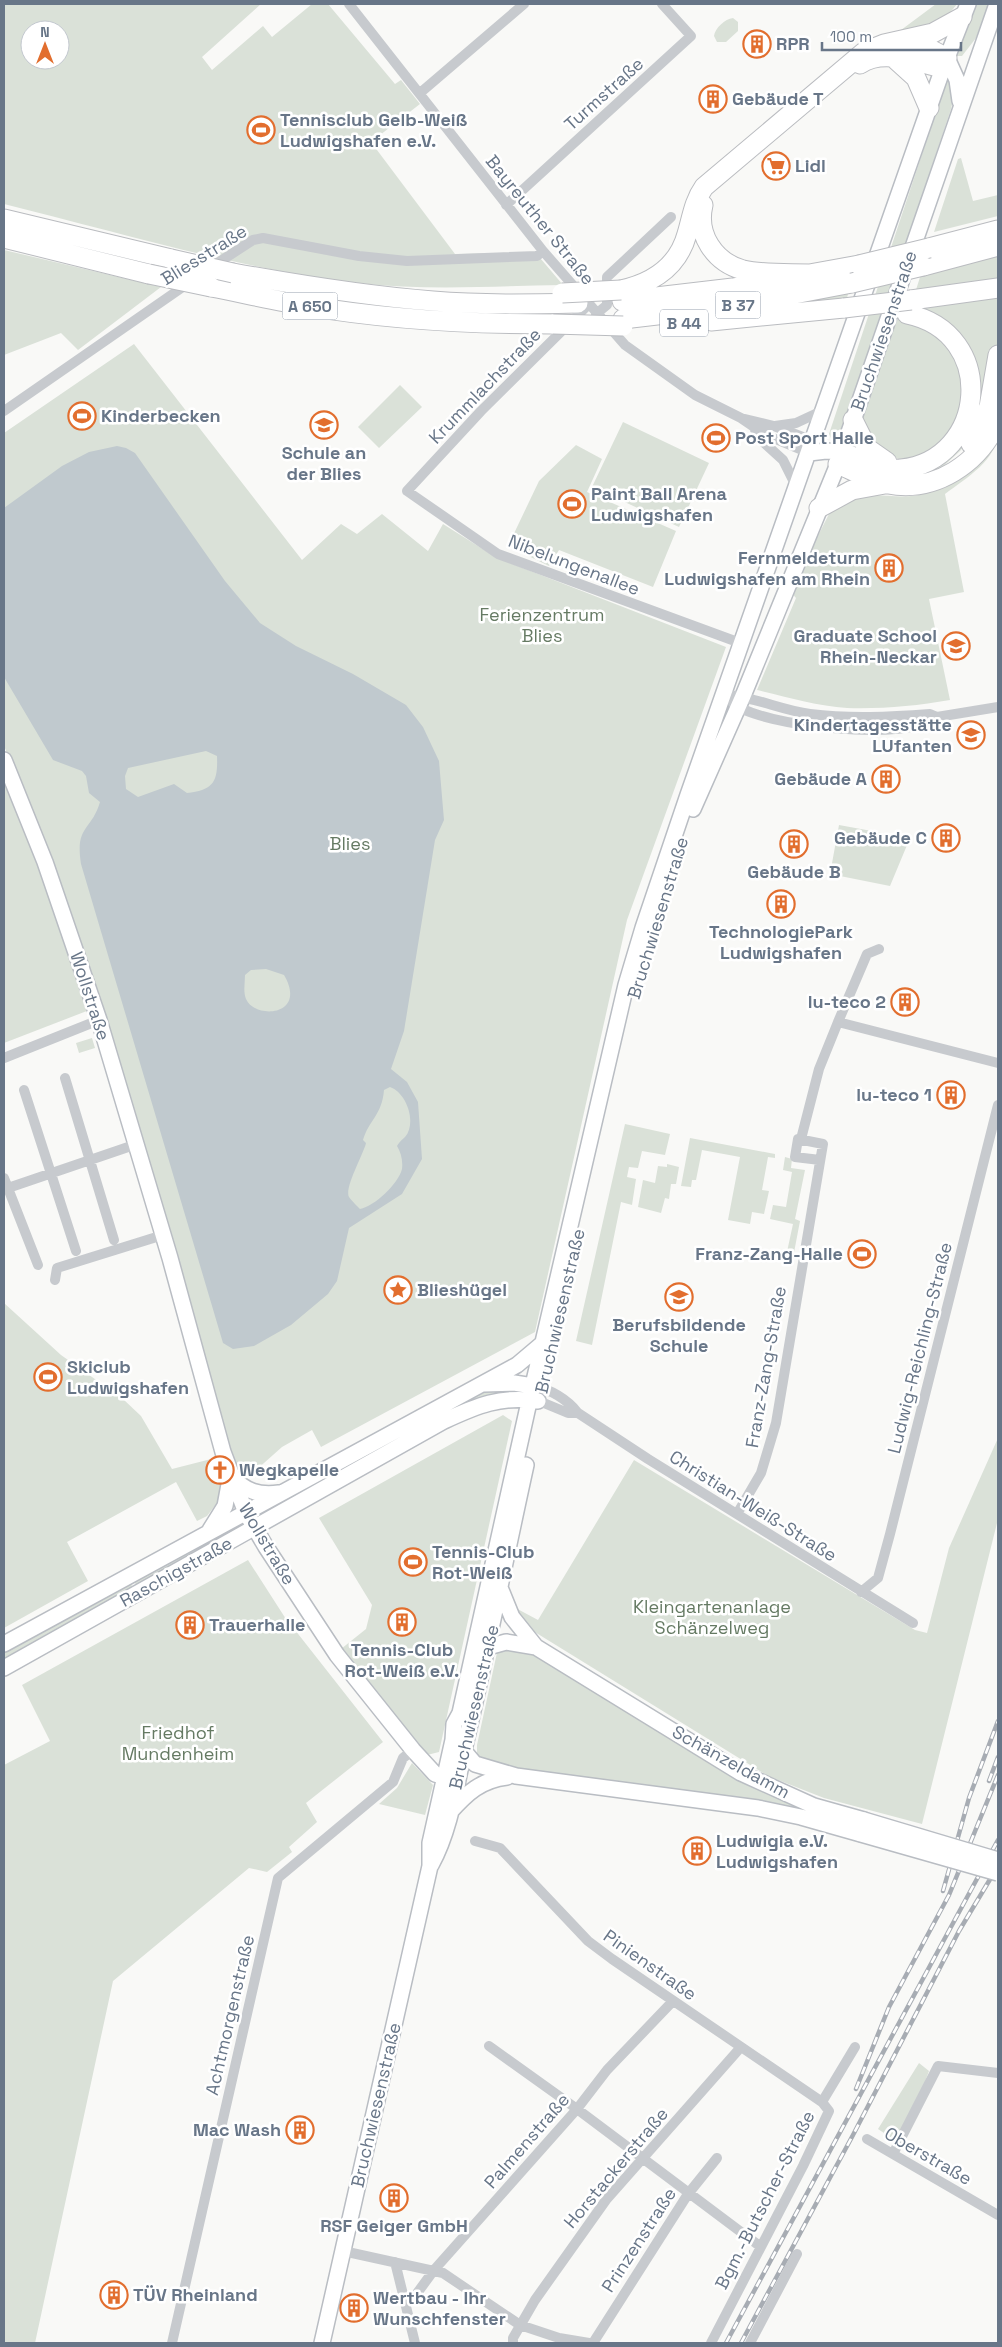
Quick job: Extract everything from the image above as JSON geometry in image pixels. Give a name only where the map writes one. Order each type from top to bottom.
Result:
[{"type":"highway","points":[[621,295],[664,272],[680,253],[697,214],[709,192],[718,181],[841,77],[880,52],[933,33],[962,16]]},
{"type":"highway","points":[[880,52],[928,48],[947,64]]},
{"type":"highway","points":[[880,52],[916,78],[929,108]]},
{"type":"highway","points":[[697,214],[708,245],[728,264],[750,271],[813,274]]},
{"type":"highway","name":"A 650","points":[[4,219],[233,273],[313,288],[405,299],[517,304],[547,293],[580,307]]},
{"type":"highway","name":"B 37","points":[[580,307],[621,295],[715,290],[813,274],[859,265],[998,230]]},
{"type":"highway","name":"A 650","points":[[4,238],[149,274],[308,306],[366,314],[492,323],[553,324],[580,307]]},
{"type":"highway","name":"B 37","points":[[623,322],[725,308],[852,283],[998,246]]},
{"type":"highway","name":"B 44","points":[[580,307],[623,322],[843,312],[909,307],[998,288]]},
{"type":"highway","points":[[819,508],[852,490],[875,473],[918,465],[934,458],[945,448],[960,429],[968,410],[970,395],[965,356],[947,333],[909,307]]},
{"type":"highway","points":[[945,476],[972,444],[982,426],[989,407],[998,355]]},
{"type":"highway","points":[[853,420],[875,473]]},
{"type":"highway","points":[[840,458],[875,473],[917,485],[945,476],[966,466],[979,453],[998,421]]},
{"type":"main road","name":"Bruchwiesenstraße","points":[[322,2343],[430,1866],[430,1843],[445,1777],[454,1724],[460,1713],[473,1652],[620,1046],[643,959],[685,830],[840,458],[960,105],[997,4]]},
{"type":"main road","name":"Bruchwiesenstraße","points":[[430,1866],[441,1847],[501,1590],[536,1394],[543,1343],[626,985],[643,928],[929,108],[947,64],[962,16]]},
{"type":"main road","points":[[960,105],[959,87],[947,64],[978,54]]},
{"type":"main road","points":[[811,447],[840,458]]},
{"type":"main road","name":"Wollstraße","points":[[4,760],[45,862],[99,1020],[164,1235],[230,1475],[246,1513],[337,1655],[413,1750],[435,1774],[445,1777]]},
{"type":"main road","points":[[480,1384],[517,1365],[543,1343]]},
{"type":"main road","name":"Raschigstraße","points":[[4,1644],[480,1384],[514,1383],[536,1394]]},
{"type":"main road","name":"Raschigstraße","points":[[4,1668],[444,1421],[476,1406],[536,1394]]},
{"type":"main road","points":[[230,1475],[238,1484],[254,1493],[268,1495],[283,1493]]},
{"type":"main road","points":[[207,1534],[217,1522],[225,1506],[230,1475]]},
{"type":"main road","points":[[127,1577],[137,1595]]},
{"type":"main road","name":"Schänzeldamm","points":[[501,1590],[516,1623],[536,1647],[741,1773],[862,1827],[998,1873]]},
{"type":"main road","name":"Schänzeldamm","points":[[473,1652],[506,1642],[536,1647]]},
{"type":"main road","points":[[460,1713],[460,1737],[464,1751]]},
{"type":"main road","name":"Schänzeldamm","points":[[464,1751],[475,1764],[516,1776],[758,1808],[862,1827],[998,1860]]},
{"type":"main road","name":"Schänzeldamm","points":[[449,1813],[466,1795],[487,1781],[516,1776]]},
{"type":"street","name":"Bayreuther Straße","points":[[349,4],[543,251],[580,307],[645,361],[696,395],[741,418],[754,429],[761,440],[784,460],[797,488]]},
{"type":"street","points":[[420,92],[524,4]]},
{"type":"street","name":"Turmstraße","points":[[506,204],[691,36],[662,4]]},
{"type":"street","name":"Krummlachstraße","points":[[407,491],[580,307],[607,305],[607,277],[670,217]]},
{"type":"street","name":"Bliesstraße","points":[[4,411],[253,240],[263,238],[359,256],[406,261],[537,256],[543,251]]},
{"type":"street","name":"Bayreuther Straße","points":[[774,426],[796,423],[824,410]]},
{"type":"street","name":"Bayreuther Straße","points":[[741,418],[774,426],[811,447]]},
{"type":"street","name":"Bayreuther Straße","points":[[754,429],[811,447]]},
{"type":"street","name":"Nibelungenallee","points":[[407,491],[498,554],[743,644]]},
{"type":"street","points":[[724,695],[807,726],[854,730],[902,728],[932,723],[937,717],[998,707]]},
{"type":"street","points":[[820,1160],[795,1156],[798,1139],[801,1139],[820,1069],[867,954],[880,949]]},
{"type":"street","points":[[4,1058],[99,1020]]},
{"type":"street","points":[[838,1022],[998,1063]]},
{"type":"street","points":[[65,1078],[114,1240]]},
{"type":"street","points":[[24,1090],[76,1251]]},
{"type":"street","name":"Ludwig-Reichling-Straße","points":[[861,1592],[878,1578],[998,1105]]},
{"type":"street","name":"Franz-Zang-Straße","points":[[737,1514],[761,1473],[772,1439],[823,1144],[801,1139]]},
{"type":"street","points":[[8,1188],[137,1144]]},
{"type":"street","points":[[4,1178],[38,1265]]},
{"type":"street","points":[[55,1280],[57,1268],[164,1235]]},
{"type":"street","name":"Christian-Weiß-Straße","points":[[536,1394],[568,1413],[578,1412],[648,1459],[913,1623]]},
{"type":"street","name":"Achtmorgenstraße","points":[[172,2343],[278,1878],[394,1782],[403,1758],[413,1750]]},
{"type":"street","name":"Pinienstraße","points":[[475,1841],[500,1848],[588,1941],[822,2102]]},
{"type":"street","name":"Palmenstraße","points":[[404,2300],[415,2296],[434,2270],[578,2108],[607,2070],[673,2001]]},
{"type":"street","points":[[489,2046],[578,2108],[688,2194],[760,2247]]},
{"type":"street","name":"Bgm.-Butscher-Straße","points":[[711,2343],[829,2112],[822,2102],[855,2047]]},
{"type":"street","name":"Horstackerstraße","points":[[513,2343],[513,2338],[535,2300],[606,2200],[741,2048]]},
{"type":"street","points":[[893,2154],[938,2066],[998,2073]]},
{"type":"street","name":"Oberstraße","points":[[867,2139],[998,2215]]},
{"type":"street","name":"Prinzenstraße","points":[[593,2343],[688,2194],[717,2158]]},
{"type":"street","points":[[343,2251],[443,2273],[520,2325],[560,2338],[589,2343]]},
{"type":"street","points":[[750,2343],[797,2254]]},
{"type":"street","points":[[395,2262],[415,2343]]},
{"type":"green space","points":[[4,4],[261,4],[202,57],[212,70],[263,26],[272,37],[312,4],[328,4],[395,84],[401,80],[420,104],[371,142],[455,254],[535,252],[563,285],[410,287],[359,283],[269,269],[180,249],[4,204]]},
{"type":"green space","points":[[936,4],[957,4],[944,18],[931,27],[897,33]]},
{"type":"green space","points":[[975,4],[989,4],[976,38],[962,56],[955,56]]},
{"type":"green space","points":[[733,18],[738,22],[738,31],[726,42],[717,42],[714,36],[718,27]]},
{"type":"green space","points":[[948,76],[954,96],[951,109],[843,434],[833,443],[829,434]]},
{"type":"green space","points":[[961,158],[973,201],[998,195],[998,216],[934,232],[958,159]]},
{"type":"green space","points":[[4,250],[161,287],[78,350],[61,333],[4,355]]},
{"type":"green space","points":[[998,253],[998,279],[915,293],[921,274]]},
{"type":"green space","points":[[849,291],[846,301],[782,305]]},
{"type":"green space","points":[[998,296],[998,341],[983,409],[969,440],[936,473],[921,479],[913,476],[940,463],[977,366],[966,344],[953,329],[913,309]]},
{"type":"green space","points":[[892,319],[918,322],[957,354],[966,400],[949,438],[920,457],[899,459],[885,456],[876,451],[860,419]]},
{"type":"green space","name":"Blies","points":[[134,344],[302,560],[341,524],[357,534],[382,514],[428,551],[443,524],[497,558],[726,647],[627,920],[535,1332],[321,1447],[312,1430],[282,1447],[255,1471],[233,1466],[4,746],[4,433]]},
{"type":"green space","points":[[400,385],[422,407],[379,448],[358,427]]},
{"type":"green space","points":[[623,422],[709,463],[679,527],[592,487]]},
{"type":"green space","points":[[998,431],[997,441],[987,459],[971,475],[945,494],[964,592],[929,599],[950,700],[899,707],[847,708],[813,703],[757,690],[796,598],[790,591],[830,512],[842,503],[854,498],[878,495],[914,496],[937,488],[965,467]]},
{"type":"green space","name":"Paint Ball Arena Ludwigshafen","points":[[576,445],[602,459],[587,492],[676,531],[653,587],[559,550],[549,566],[508,546],[539,481]]},
{"type":"green space","points":[[4,771],[92,1009],[4,1043]]},
{"type":"green space","points":[[839,825],[910,838],[890,886],[830,874]]},
{"type":"green space","points":[[92,1038],[95,1048],[79,1053],[76,1043]]},
{"type":"green space","points":[[625,1124],[670,1134],[665,1155],[642,1151],[638,1168],[629,1167],[627,1177],[636,1179],[632,1205],[621,1202],[592,1345],[576,1341]]},
{"type":"green space","points":[[690,1138],[775,1154],[775,1158],[768,1157],[762,1190],[769,1191],[764,1214],[752,1212],[750,1224],[728,1220],[740,1157],[702,1150],[696,1180],[692,1180],[691,1187],[681,1186]]},
{"type":"green space","points":[[785,1157],[792,1159],[791,1168],[805,1170],[795,1219],[800,1221],[792,1263],[785,1261],[793,1224],[770,1219],[773,1205],[786,1207],[792,1172],[783,1170]]},
{"type":"green space","points":[[667,1164],[679,1167],[676,1184],[671,1184],[669,1199],[665,1198],[661,1213],[638,1207],[643,1180],[655,1183],[658,1166],[667,1167]]},
{"type":"green space","points":[[4,1303],[61,1355],[123,1399],[141,1416],[172,1469],[219,1457],[225,1476],[217,1503],[207,1516],[197,1521],[176,1482],[67,1542],[88,1581],[4,1628]]},
{"type":"green space","points":[[512,1387],[511,1394],[488,1395],[472,1402],[268,1516],[266,1511],[473,1396],[488,1390]]},
{"type":"green space","name":"Tennis-Club Rot-Weiß","points":[[503,1415],[512,1421],[439,1752],[427,1755],[341,1649],[366,1629],[372,1605],[319,1518]]},
{"type":"green space","name":"Kleingartenanlage Schänzelweg","points":[[998,1438],[998,1519],[922,1824],[824,1798],[768,1776],[525,1626],[510,1605],[538,1620],[634,1460],[915,1630],[927,1633],[949,1548]]},
{"type":"green space","points":[[235,1526],[237,1528],[186,1556],[162,1576],[137,1589],[134,1579]]},
{"type":"green space","name":"Friedhof Mundenheim","points":[[248,1560],[284,1616],[383,1742],[306,1803],[317,1822],[289,1847],[292,1852],[267,1872],[249,1868],[113,1981],[35,2343],[4,2343],[4,1765],[50,1741],[22,1685]]},
{"type":"green space","points":[[127,1577],[137,1595],[4,1668],[4,1644]]},
{"type":"green space","points":[[498,1648],[529,1648],[814,1812],[494,1766],[477,1755],[477,1745]]},
{"type":"green space","points":[[412,1763],[433,1785],[425,1815],[379,1804],[397,1788]]},
{"type":"green space","points":[[919,2063],[929,2071],[920,2095],[896,2141],[878,2129]]},
{"type":"shaded area","name":"Kinderbecken","points":[[79,406],[87,406],[87,413],[82,421],[74,427],[71,422],[79,416]]},
{"type":"shaded area","points":[[117,446],[135,453],[225,581],[260,623],[296,646],[353,674],[406,705],[423,727],[439,761],[444,820],[435,840],[404,1031],[391,1069],[407,1082],[418,1102],[422,1159],[402,1194],[349,1228],[337,1281],[328,1294],[291,1325],[254,1346],[233,1349],[223,1343],[81,864],[80,842],[82,835],[100,802],[89,793],[86,776],[82,771],[53,760],[4,677],[4,508],[62,466],[89,452]],"holes":[[[206,751],[217,756],[217,772],[209,787],[187,793],[174,784],[138,797],[126,789],[125,776],[128,768]],[[266,969],[284,975],[290,989],[289,999],[285,1006],[277,1010],[268,1011],[259,1010],[251,1006],[246,999],[244,990],[245,975],[251,970]],[[390,1087],[401,1095],[410,1117],[408,1131],[397,1146],[400,1151],[402,1169],[396,1181],[385,1194],[372,1204],[360,1209],[349,1197],[349,1186],[366,1143],[363,1140],[381,1106],[384,1090]]]},
{"type":"railway","points":[[943,1891],[969,1798],[998,1721]]},
{"type":"railway","points":[[989,1781],[998,1757]]},
{"type":"railway","points":[[856,2089],[889,2007],[949,1895],[998,1775]]},
{"type":"railway","points":[[726,2343],[998,1840]]},
{"type":"railway","points":[[741,2343],[853,2135],[959,1931],[998,1866]]},
{"type":"place","name":"RPR","points":[[757,44]]},
{"type":"place","name":"Gebäude T","points":[[713,99]]},
{"type":"place","name":"Tennisclub Gelb-Weiß Ludwigshafen e.V.","points":[[261,130]]},
{"type":"place","name":"Lidl","points":[[776,166]]},
{"type":"place","name":"Kinderbecken","points":[[82,416]]},
{"type":"place","name":"Schule an der Blies","points":[[324,425]]},
{"type":"place","name":"Post Sport Halle","points":[[716,438]]},
{"type":"place","name":"Paint Ball Arena Ludwigshafen","points":[[572,504]]},
{"type":"place","name":"Fernmeldeturm Ludwigshafen am Rhein","points":[[889,568]]},
{"type":"place","name":"Graduate School Rhein-Neckar","points":[[956,646]]},
{"type":"place","name":"Kindertagesstätte LUfanten","points":[[971,735]]},
{"type":"place","name":"Gebäude A","points":[[886,779]]},
{"type":"place","name":"Gebäude C","points":[[946,838]]},
{"type":"place","name":"Gebäude B","points":[[794,844]]},
{"type":"place","name":"TechnologiePark Ludwigshafen","points":[[781,904]]},
{"type":"place","name":"lu-teco 2","points":[[905,1002]]},
{"type":"place","name":"lu-teco 1","points":[[951,1095]]},
{"type":"place","name":"Franz-Zang-Halle","points":[[862,1254]]},
{"type":"place","name":"Blieshügel","points":[[398,1290]]},
{"type":"place","name":"Berufsbildende Schule","points":[[679,1297]]},
{"type":"place","name":"Skiclub Ludwigshafen","points":[[48,1377]]},
{"type":"place","name":"Wegkapelle","points":[[220,1470]]},
{"type":"place","name":"Tennis-Club Rot-Weiß","points":[[413,1562]]},
{"type":"place","name":"Tennis-Club Rot-Weiß e.V.","points":[[402,1622]]},
{"type":"place","name":"Trauerhalle","points":[[190,1625]]},
{"type":"place","name":"Ludwigia e.V. Ludwigshafen","points":[[697,1851]]},
{"type":"place","name":"Mac Wash","points":[[300,2130]]},
{"type":"place","name":"RSF Geiger GmbH","points":[[394,2198]]},
{"type":"place","name":"TÜV Rheinland","points":[[114,2295]]},
{"type":"place","name":"Wertbau - Ihr Wunschfenster","points":[[354,2308]]},
{"type":"park label","name":"Ferienzentrum Blies","points":[[542,625]]}]
